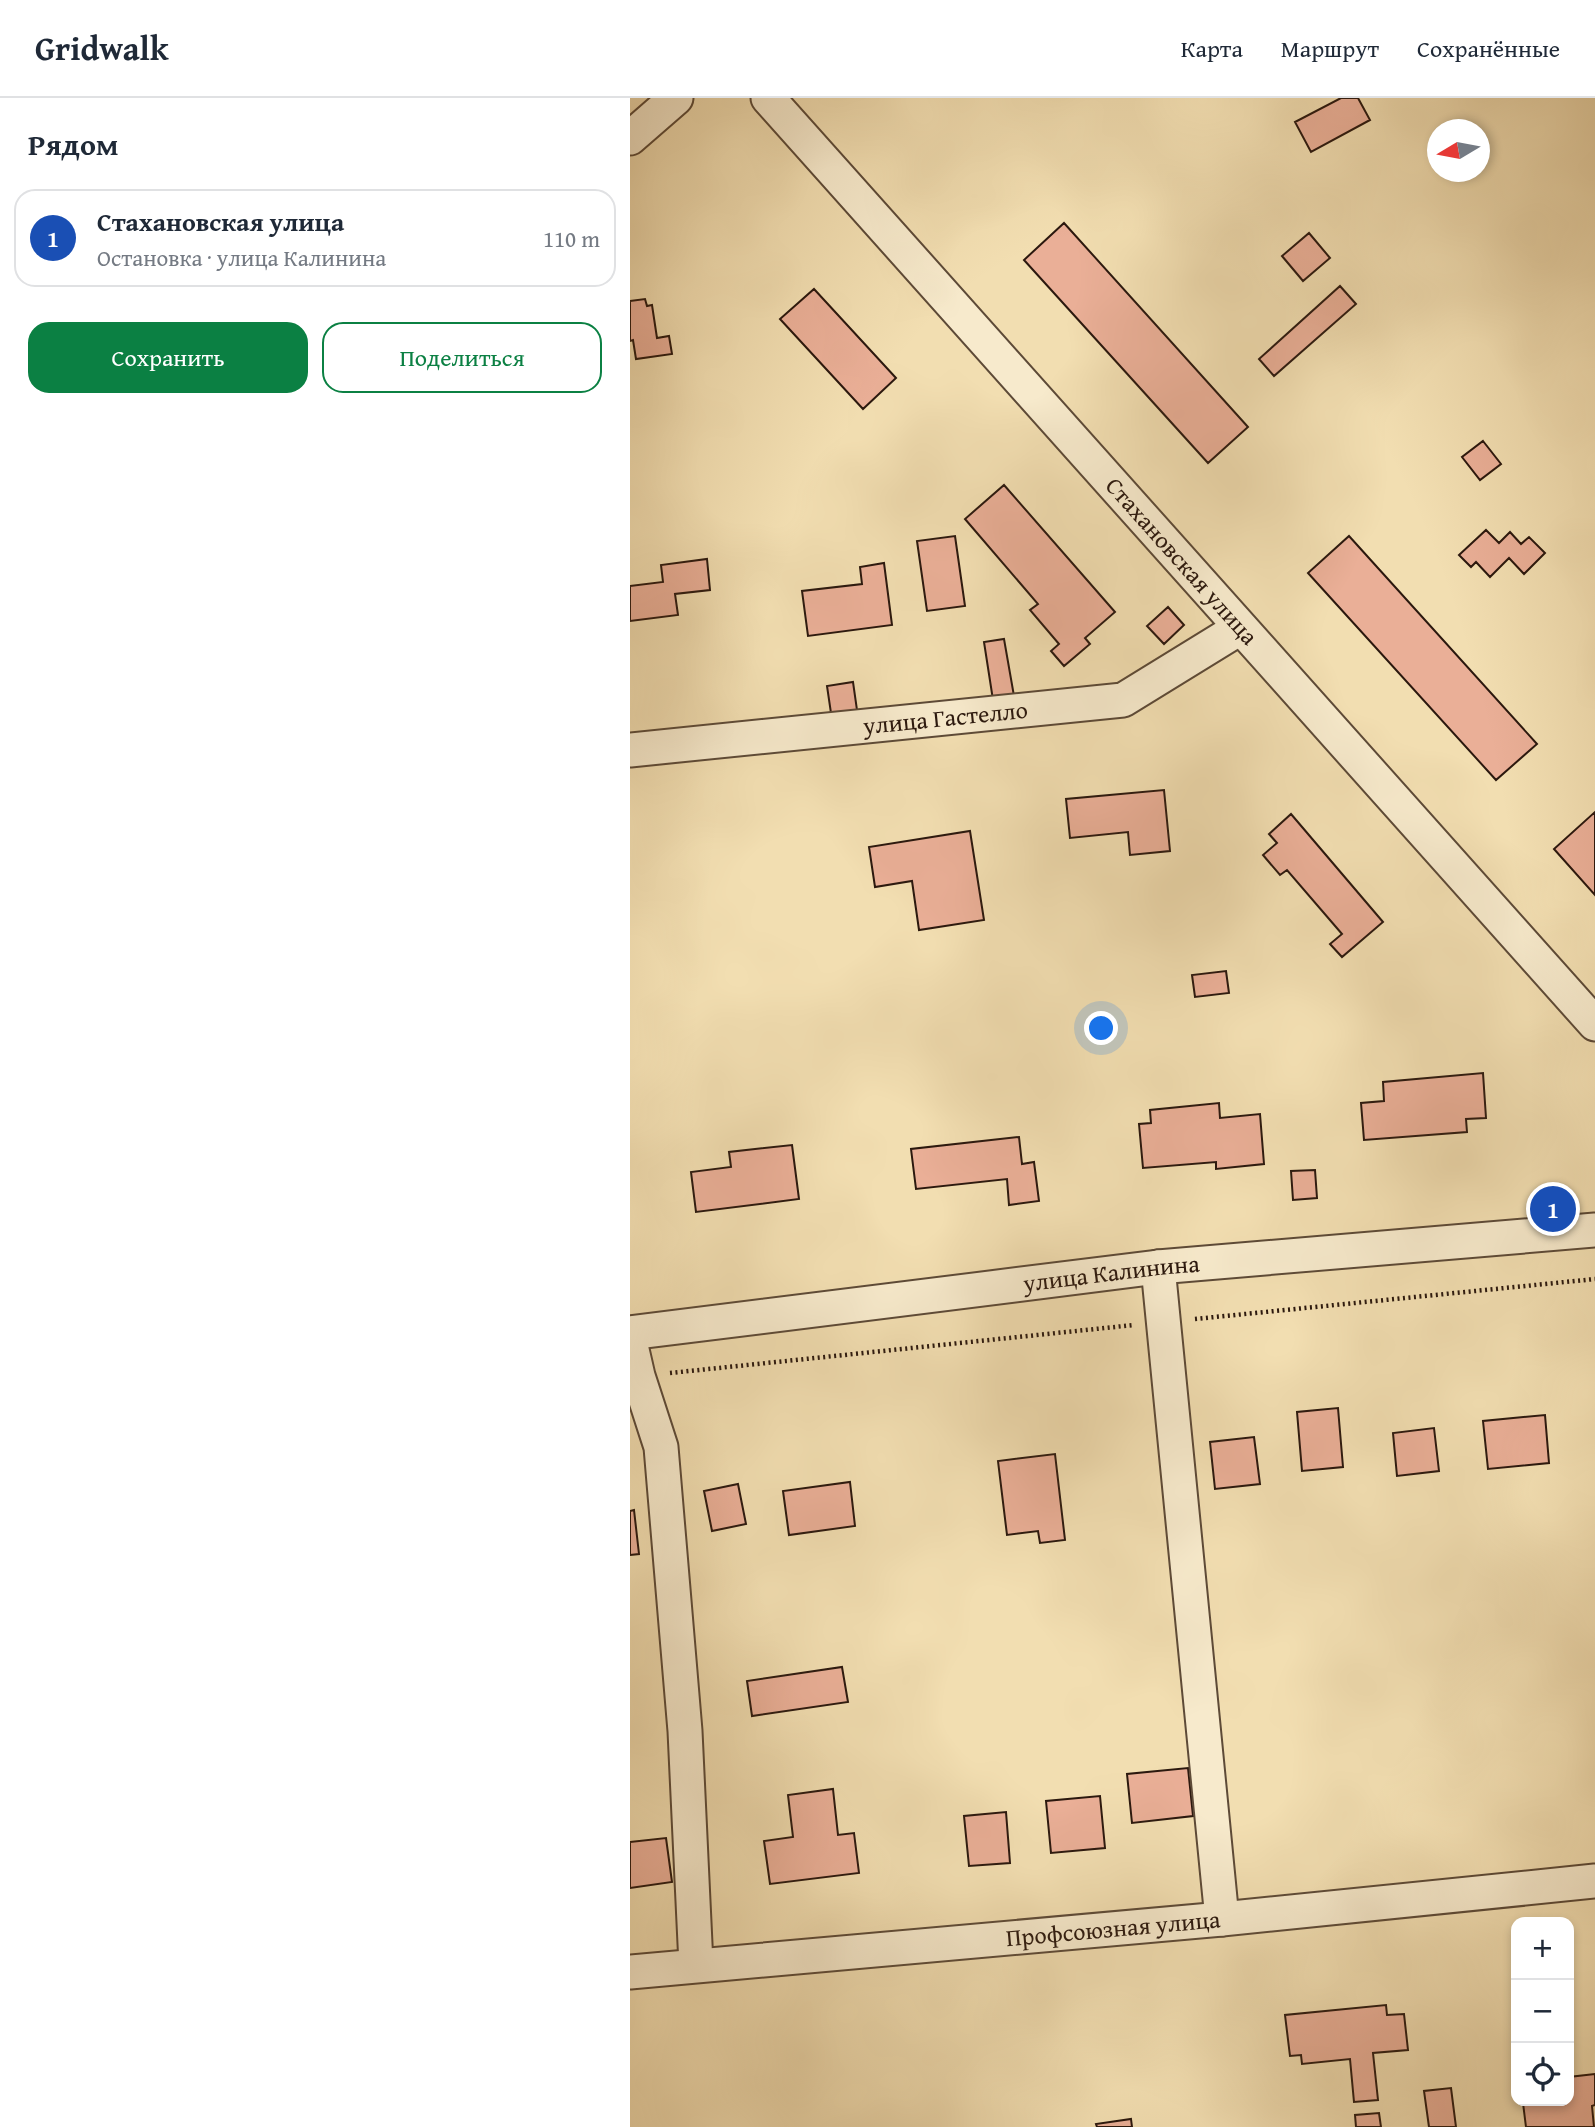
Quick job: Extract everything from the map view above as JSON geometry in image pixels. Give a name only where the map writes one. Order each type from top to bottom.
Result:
[{"type":"street","points":[[630,138],[676,98]]},
{"type":"street","name":"Стахановская улица","points":[[768,98],[1595,1024]]},
{"type":"street","name":"улица Гастелло","points":[[630,750],[1123,700],[1240,628]]},
{"type":"street","name":"улица Калинина","points":[[630,1333],[1158,1267],[1595,1230]]},
{"type":"street","points":[[1158,1267],[1222,1919]]},
{"type":"street","points":[[630,1341],[638,1376],[661,1447],[685,1731],[696,1965]]},
{"type":"street","name":"Профсоюзная улица","points":[[630,1972],[1222,1919],[1595,1881]]},
{"type":"path","points":[[638,1376],[1595,1279]]},
{"type":"building","points":[[1341,98],[1358,98],[1370,120],[1311,152],[1295,122]]},
{"type":"building","points":[[1064,223],[1248,427],[1208,463],[1024,260]]},
{"type":"building","points":[[1309,233],[1330,258],[1303,281],[1282,256]]},
{"type":"building","points":[[1340,286],[1356,304],[1274,376],[1259,359]]},
{"type":"building","points":[[814,289],[896,378],[863,409],[780,319]]},
{"type":"building","points":[[645,299],[647,306],[652,305],[657,338],[669,336],[672,354],[636,359],[633,340],[630,341],[630,301]]},
{"type":"building","points":[[1483,441],[1501,464],[1480,480],[1462,457]]},
{"type":"building","points":[[1004,485],[1115,612],[1085,638],[1090,644],[1064,666],[1051,651],[1059,644],[1030,610],[1038,604],[965,519]]},
{"type":"building","points":[[1486,530],[1499,543],[1510,532],[1521,544],[1529,537],[1545,553],[1524,574],[1509,558],[1490,577],[1476,562],[1471,567],[1459,555]]},
{"type":"building","points":[[955,536],[965,606],[927,611],[917,541]]},
{"type":"building","points":[[1349,536],[1537,744],[1496,780],[1308,573]]},
{"type":"building","points":[[707,559],[710,590],[675,594],[678,615],[630,621],[630,586],[663,582],[661,565]]},
{"type":"building","points":[[884,563],[892,625],[808,636],[802,591],[862,584],[860,567]]},
{"type":"building","points":[[1168,607],[1184,625],[1164,644],[1147,626]]},
{"type":"building","points":[[1004,639],[1014,696],[993,700],[984,642]]},
{"type":"building","points":[[853,682],[858,717],[832,720],[827,686]]},
{"type":"building","points":[[1164,790],[1170,851],[1130,855],[1128,832],[1070,838],[1066,799]]},
{"type":"building","points":[[1595,812],[1595,895],[1554,849]]},
{"type":"building","points":[[1291,814],[1383,922],[1342,957],[1330,944],[1342,934],[1287,870],[1280,875],[1263,855],[1277,843],[1269,834]]},
{"type":"building","points":[[970,831],[984,920],[919,930],[912,881],[875,887],[869,847]]},
{"type":"building","points":[[1226,971],[1229,993],[1195,997],[1192,975]]},
{"type":"building","points":[[1483,1073],[1486,1118],[1466,1119],[1467,1132],[1364,1140],[1361,1103],[1384,1101],[1383,1082]]},
{"type":"building","points":[[1219,1103],[1220,1118],[1260,1114],[1264,1164],[1216,1169],[1216,1162],[1143,1168],[1139,1124],[1151,1123],[1150,1110]]},
{"type":"building","points":[[1019,1137],[1022,1164],[1034,1162],[1039,1201],[1009,1205],[1007,1179],[916,1189],[911,1149]]},
{"type":"building","points":[[792,1145],[799,1199],[696,1212],[691,1172],[731,1167],[729,1152]]},
{"type":"building","points":[[1315,1170],[1317,1198],[1293,1200],[1291,1171]]},
{"type":"building","points":[[1338,1408],[1343,1467],[1302,1471],[1297,1412]]},
{"type":"building","points":[[1545,1415],[1549,1463],[1488,1469],[1483,1421]]},
{"type":"building","points":[[1434,1428],[1439,1471],[1397,1476],[1393,1433]]},
{"type":"building","points":[[1254,1437],[1260,1484],[1215,1489],[1210,1442]]},
{"type":"building","points":[[1055,1454],[1065,1540],[1040,1543],[1038,1531],[1007,1535],[998,1461]]},
{"type":"building","points":[[850,1482],[855,1526],[789,1535],[783,1491]]},
{"type":"building","points":[[738,1484],[746,1524],[712,1531],[704,1491]]},
{"type":"building","points":[[634,1510],[639,1554],[630,1555],[630,1511]]},
{"type":"building","points":[[842,1667],[848,1702],[752,1716],[747,1681]]},
{"type":"building","points":[[1188,1768],[1193,1816],[1132,1823],[1127,1774]]},
{"type":"building","points":[[833,1789],[838,1835],[854,1833],[859,1873],[770,1884],[764,1841],[793,1837],[788,1795]]},
{"type":"building","points":[[1100,1796],[1105,1848],[1051,1853],[1046,1801]]},
{"type":"building","points":[[1006,1812],[1010,1863],[969,1866],[964,1816]]},
{"type":"building","points":[[666,1838],[672,1882],[630,1888],[630,1842]]},
{"type":"building","points":[[1386,2005],[1387,2015],[1404,2014],[1408,2050],[1373,2053],[1378,2100],[1354,2102],[1350,2059],[1302,2064],[1301,2055],[1290,2056],[1285,2015]]},
{"type":"building","points":[[1595,2074],[1595,2105],[1592,2106],[1594,2127],[1526,2127],[1523,2106],[1574,2106],[1574,2076]]},
{"type":"building","points":[[1451,2088],[1456,2127],[1429,2127],[1424,2091]]},
{"type":"building","points":[[1379,2113],[1381,2127],[1356,2127],[1355,2115]]},
{"type":"building","points":[[1131,2119],[1132,2127],[1097,2127],[1096,2124]]},
{"type":"place","name":"Стахановская улица","points":[[1553,1209]]}]
